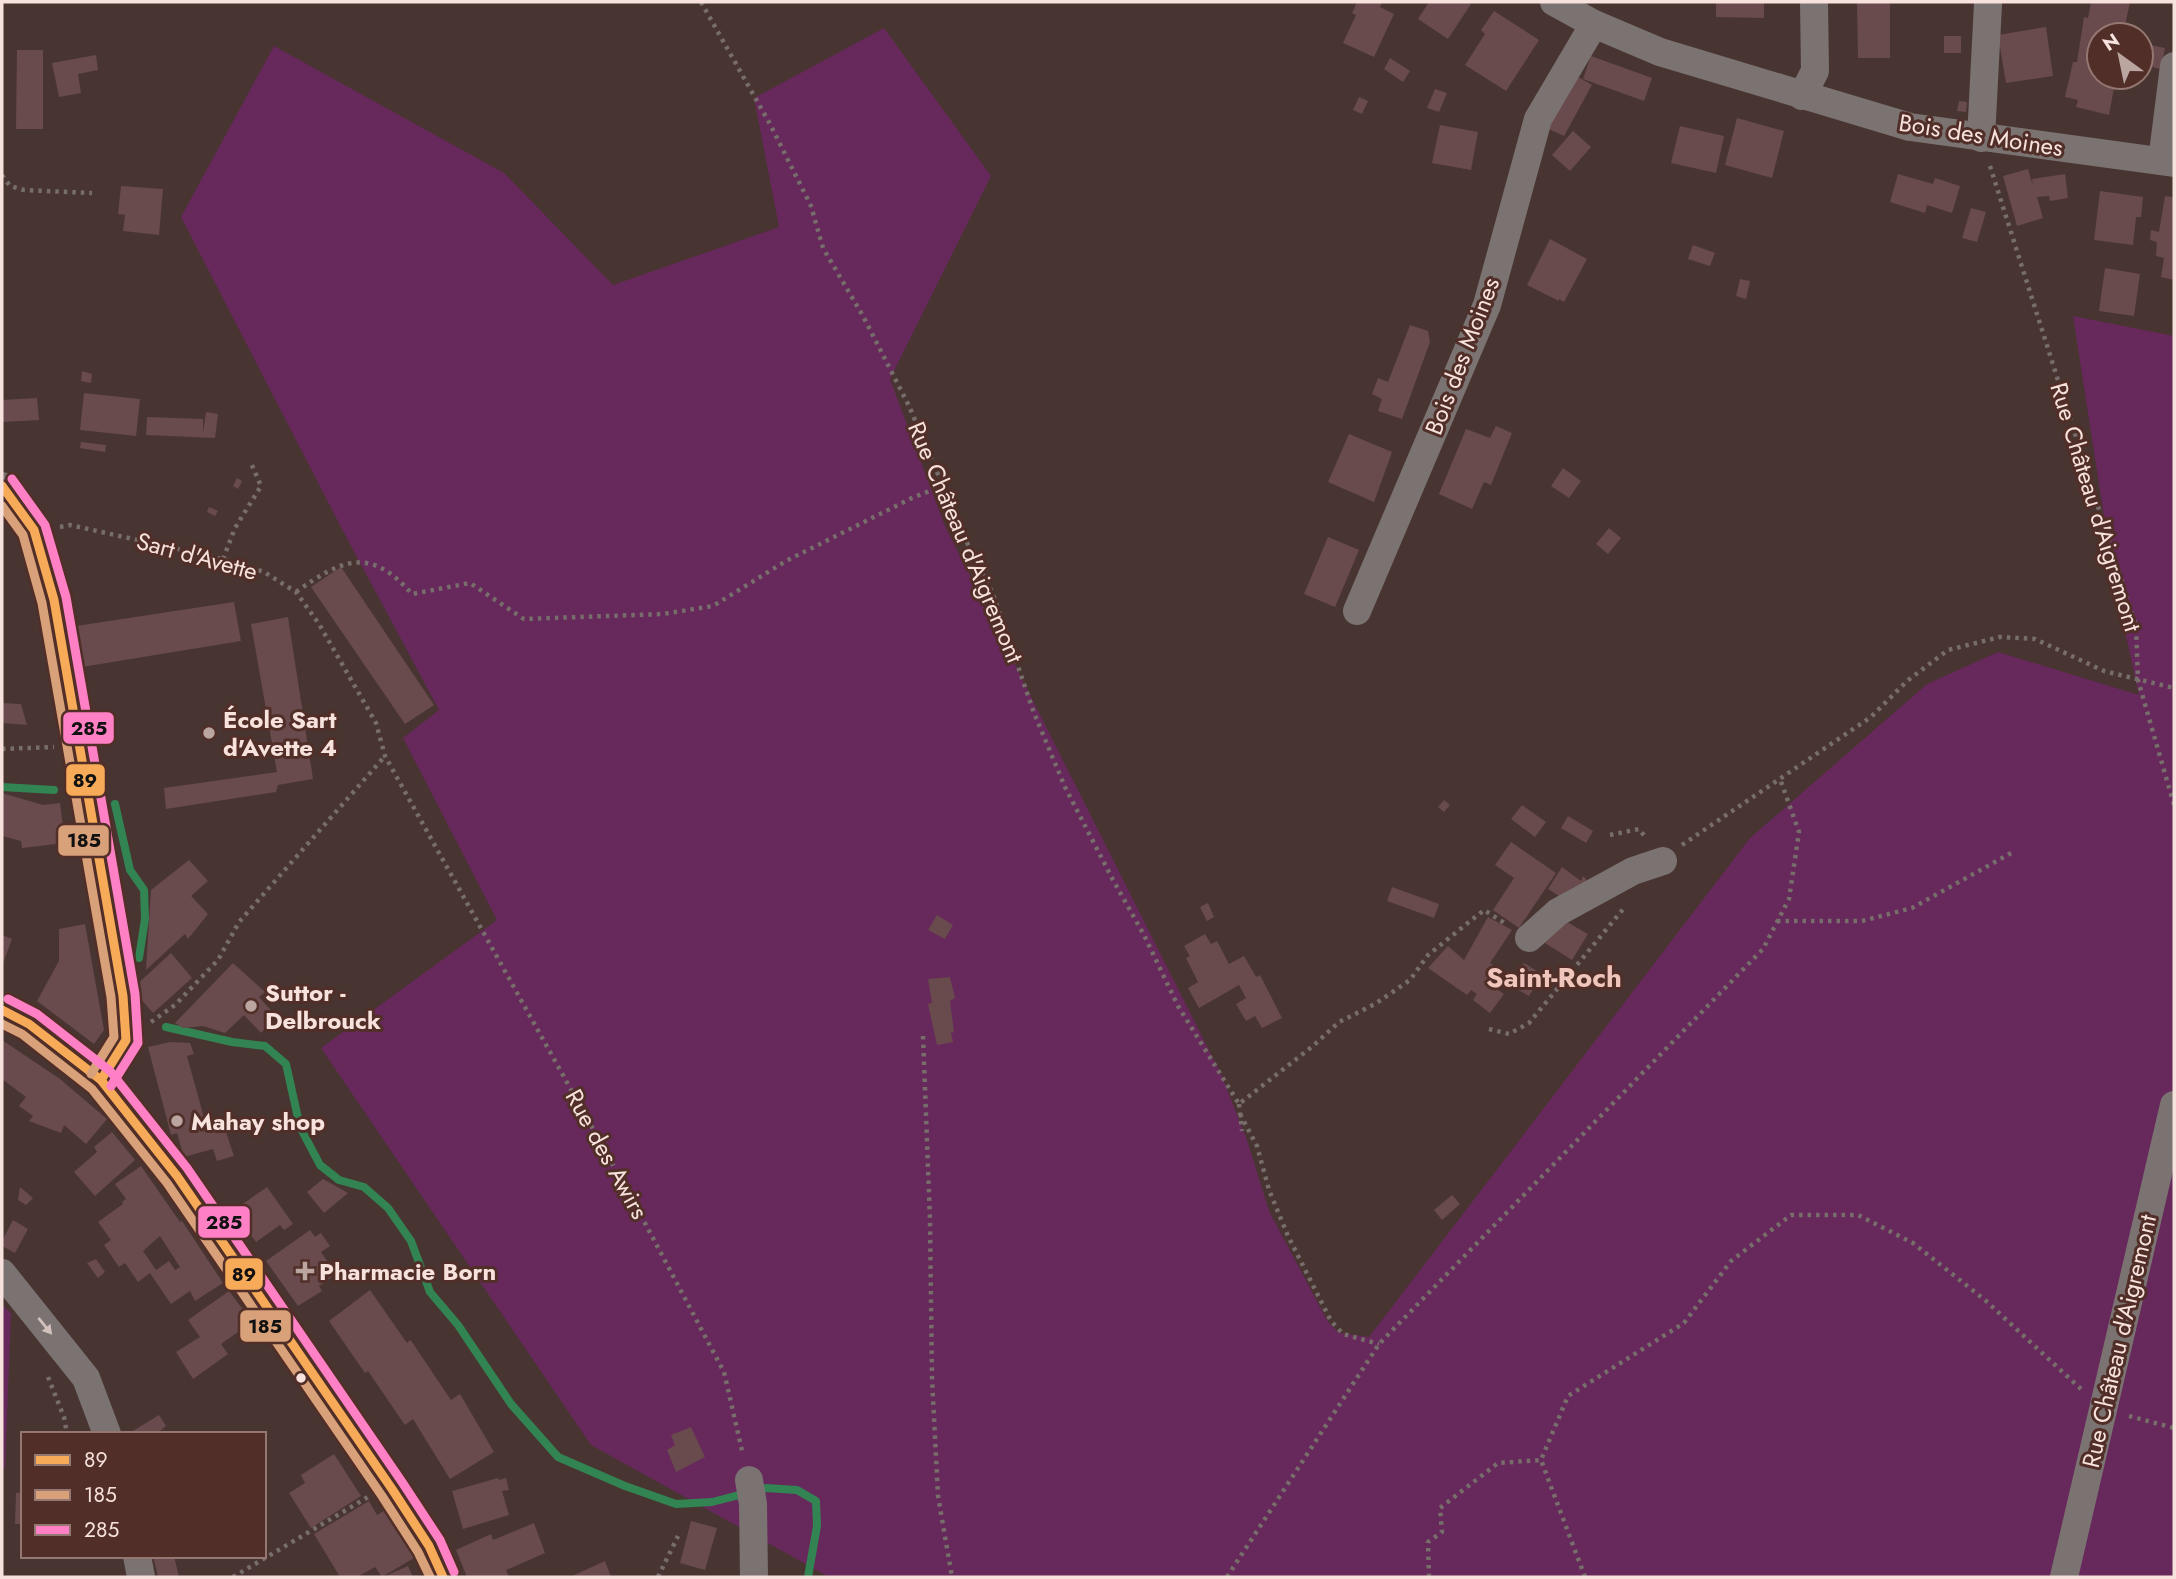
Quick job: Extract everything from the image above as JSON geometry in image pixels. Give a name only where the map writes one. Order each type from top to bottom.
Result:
[{"type":"street","name":"Bois des Moines","points":[[1555,2],[1594,24],[1660,52],[1910,127],[2168,162]]},
{"type":"street","points":[[1802,96],[1815,71],[1814,2]]},
{"type":"street","points":[[1981,138],[1988,4]]},
{"type":"street","name":"Bois des Moines","points":[[1357,611],[1487,305],[1538,120],[1594,24]]},
{"type":"street","points":[[2168,162],[2174,66]]},
{"type":"street","points":[[2,486],[34,530],[54,600],[123,996],[126,1040],[101,1080]]},
{"type":"street","points":[[1529,938],[1558,912],[1633,871],[1663,861]]},
{"type":"street","points":[[2,1010],[29,1024],[101,1080],[177,1176],[389,1484],[429,1546],[443,1577]]},
{"type":"street","name":"Rue Château d'Aigremont","points":[[2064,1577],[2174,1105]]},
{"type":"street","points":[[2,1273],[86,1378],[106,1432]]},
{"type":"street","points":[[751,1492],[754,1577]]},
{"type":"street","points":[[137,1558],[141,1577]]},
{"type":"path","name":"Rue Château d'Aigremont","points":[[701,2],[776,136],[811,206],[823,248],[863,316],[909,406],[971,552],[993,594],[1034,713],[1065,787],[1144,935],[1178,1006],[1240,1104]]},
{"type":"path","name":"Rue Château d'Aigremont","points":[[1981,138],[2136,626],[2138,680],[2174,805]]},
{"type":"path","points":[[2,175],[10,186],[24,190],[92,193]]},
{"type":"path","points":[[223,559],[235,528],[261,486],[251,463]]},
{"type":"path","points":[[296,592],[338,565],[365,561],[398,577],[412,594],[470,583],[524,619],[663,614],[701,608],[713,606],[786,561],[912,498],[942,486]]},
{"type":"path","name":"Sart d'Avette","points":[[34,530],[70,525],[223,559],[264,572],[296,592],[319,624],[376,723],[385,756]]},
{"type":"path","points":[[1663,861],[1688,840],[1871,718],[1907,681],[1948,650],[2000,638],[2035,639],[2104,671],[2174,688]]},
{"type":"path","points":[[2,749],[80,746]]},
{"type":"path","points":[[126,1040],[175,1005],[218,960],[239,922],[385,756]]},
{"type":"path","name":"Rue des Awirs","points":[[385,756],[637,1208],[724,1372],[751,1492]]},
{"type":"path","points":[[1227,1577],[1379,1344],[1763,949],[1789,899],[1799,832],[1780,779]]},
{"type":"path","points":[[1777,921],[1862,921],[1912,908],[2013,852]]},
{"type":"path","points":[[1489,1029],[1509,1034],[1529,1023],[1627,904]]},
{"type":"path","points":[[1242,1131],[1240,1104],[1339,1022],[1375,1004],[1410,980],[1428,956],[1484,910],[1490,915]]},
{"type":"path","points":[[923,1036],[937,1483],[952,1577]]},
{"type":"path","points":[[1240,1114],[1257,1146],[1269,1190],[1288,1236],[1331,1321],[1343,1334],[1379,1344]]},
{"type":"path","points":[[1585,1577],[1541,1460],[1568,1396],[1684,1323],[1731,1261],[1791,1215],[1858,1215],[1913,1243],[1985,1300],[2103,1409],[2174,1428]]},
{"type":"path","points":[[1429,1577],[1428,1542],[1442,1532],[1440,1508],[1498,1463],[1541,1460]]},
{"type":"path","points":[[266,1557],[389,1484]]},
{"type":"path","points":[[657,1577],[678,1536]]},
{"type":"path","points":[[233,1577],[265,1558]]},
{"type":"shaded area","points":[[884,28],[991,176],[890,379],[945,526],[1221,1074],[1247,1140],[1269,1211],[1328,1322],[1339,1333],[1369,1337],[1750,838],[1927,684],[1998,652],[2139,695],[2114,581],[2073,316],[2174,336],[2174,1577],[829,1577],[591,1445],[321,1048],[497,920],[403,738],[439,710],[181,217],[274,46],[504,173],[613,285],[779,227],[754,98]]},
{"type":"shaded area","points":[[2,1305],[11,1313],[5,1468],[2,1468]]},
{"type":"building","points":[[1357,2],[1382,2],[1380,7],[1394,14],[1374,57],[1343,43],[1356,15],[1352,13]]},
{"type":"building","points":[[1429,2],[1471,4],[1448,39],[1418,19]]},
{"type":"building","points":[[1716,2],[1764,2],[1764,18],[1716,17]]},
{"type":"building","points":[[1857,2],[1890,2],[1890,58],[1858,58]]},
{"type":"building","points":[[2091,2],[2130,2],[2126,21],[2085,21],[2085,91],[2113,91],[2109,115],[2076,107],[2078,100],[2065,97],[2073,62],[2077,62],[2084,17],[2088,18]]},
{"type":"building","points":[[1494,11],[1539,40],[1506,91],[1465,65],[1485,34],[1481,30]]},
{"type":"building","points":[[2046,27],[2053,76],[2006,83],[1998,35]]},
{"type":"building","points":[[1944,36],[1961,36],[1961,53],[1944,53]]},
{"type":"building","points":[[2155,46],[2165,48],[2161,69],[2155,68]]},
{"type":"building","points":[[17,50],[43,50],[43,129],[16,129]]},
{"type":"building","points":[[96,55],[98,70],[78,74],[81,93],[59,97],[52,63]]},
{"type":"building","points":[[1591,56],[1652,78],[1644,101],[1583,79]]},
{"type":"building","points":[[1390,58],[1410,71],[1403,82],[1384,69]]},
{"type":"building","points":[[1573,74],[1592,85],[1564,136],[1546,128]]},
{"type":"building","points":[[1435,89],[1447,93],[1439,112],[1427,108]]},
{"type":"building","points":[[1359,97],[1368,101],[1362,114],[1353,110]]},
{"type":"building","points":[[1959,101],[1967,102],[1966,112],[1957,111]]},
{"type":"building","points":[[1737,118],[1784,131],[1772,178],[1725,165]]},
{"type":"building","points":[[1440,125],[1478,132],[1471,170],[1432,163]]},
{"type":"building","points":[[1680,126],[1724,136],[1716,173],[1671,163]]},
{"type":"building","points":[[1573,131],[1591,147],[1570,171],[1552,155]]},
{"type":"building","points":[[2028,169],[2033,186],[2032,179],[2065,174],[2068,198],[2050,201],[2049,196],[2037,197],[2043,218],[2017,226],[2003,176]]},
{"type":"building","points":[[1898,174],[1933,184],[1935,178],[1960,186],[1952,213],[1927,205],[1925,213],[1890,202]]},
{"type":"building","points":[[121,186],[163,189],[159,235],[123,231],[125,215],[118,214]]},
{"type":"building","points":[[2100,191],[2143,197],[2141,217],[2136,217],[2133,245],[2094,240]]},
{"type":"building","points":[[2165,196],[2174,197],[2174,280],[2161,277],[2164,258],[2156,256],[2157,242],[2150,240],[2151,230],[2159,232]]},
{"type":"building","points":[[1971,208],[1986,212],[1977,242],[1962,238]]},
{"type":"building","points":[[1550,239],[1587,259],[1564,302],[1527,285]]},
{"type":"building","points":[[1693,245],[1715,253],[1710,266],[1688,259]]},
{"type":"building","points":[[2105,268],[2140,274],[2134,316],[2099,311]]},
{"type":"building","points":[[1740,279],[1750,281],[1746,299],[1736,296]]},
{"type":"building","points":[[1410,325],[1428,331],[1430,342],[1402,419],[1378,411],[1382,399],[1372,394],[1378,378],[1388,382]]},
{"type":"building","points":[[82,371],[92,374],[91,383],[81,381]]},
{"type":"building","points":[[84,393],[140,399],[136,436],[80,430]]},
{"type":"building","points":[[37,398],[39,420],[2,422],[2,400]]},
{"type":"building","points":[[206,412],[218,414],[215,438],[146,435],[147,417],[203,419],[203,433]]},
{"type":"building","points":[[1496,426],[1512,433],[1491,485],[1484,482],[1472,509],[1439,494],[1466,429],[1490,438]]},
{"type":"building","points":[[1349,434],[1392,452],[1374,502],[1328,482]]},
{"type":"building","points":[[81,442],[106,445],[105,452],[80,448]]},
{"type":"building","points":[[1563,468],[1581,481],[1569,498],[1551,486]]},
{"type":"building","points":[[237,478],[242,481],[238,489],[233,486]]},
{"type":"building","points":[[209,507],[218,511],[215,516],[207,512]]},
{"type":"building","points":[[1609,528],[1621,538],[1608,554],[1596,544]]},
{"type":"building","points":[[1328,537],[1359,550],[1335,607],[1304,594]]},
{"type":"building","points":[[341,567],[434,705],[405,724],[311,587]]},
{"type":"building","points":[[234,602],[241,641],[82,667],[76,626]]},
{"type":"building","points":[[288,617],[313,779],[278,785],[276,792],[166,809],[164,788],[277,772],[251,624]]},
{"type":"building","points":[[2,703],[21,704],[27,725],[2,723]]},
{"type":"building","points":[[2,793],[43,805],[60,803],[65,843],[22,848],[21,841],[2,836]]},
{"type":"building","points":[[1444,800],[1450,805],[1444,812],[1438,807]]},
{"type":"building","points":[[1522,805],[1546,822],[1535,837],[1511,819]]},
{"type":"building","points":[[1568,816],[1593,831],[1586,843],[1561,828]]},
{"type":"building","points":[[1511,842],[1556,873],[1519,928],[1493,910],[1514,878],[1495,865]]},
{"type":"building","points":[[189,860],[208,881],[191,896],[208,914],[188,939],[185,934],[146,970],[151,890]]},
{"type":"building","points":[[1562,867],[1581,881],[1583,876],[1594,888],[1567,901],[1548,889]]},
{"type":"building","points":[[1392,887],[1439,904],[1434,918],[1387,901]]},
{"type":"building","points":[[1208,903],[1214,917],[1207,921],[1200,907]]},
{"type":"building","points":[[937,915],[953,925],[945,939],[928,930]]},
{"type":"building","points":[[1488,917],[1512,930],[1490,963],[1505,972],[1494,987],[1504,994],[1490,1013],[1473,1000],[1477,994],[1471,990],[1467,995],[1428,968],[1448,946],[1464,960]]},
{"type":"building","points":[[1560,918],[1588,934],[1572,960],[1545,943]]},
{"type":"building","points":[[85,924],[104,1030],[94,1044],[37,1001],[59,961],[59,929]]},
{"type":"building","points":[[1205,934],[1211,944],[1217,941],[1229,964],[1244,956],[1256,977],[1260,975],[1282,1018],[1262,1028],[1255,1016],[1246,1021],[1236,1004],[1246,998],[1239,985],[1199,1008],[1188,988],[1198,982],[1186,958],[1190,956],[1184,946]]},
{"type":"building","points":[[2,935],[12,939],[2,966]]},
{"type":"building","points":[[171,953],[192,978],[153,1013],[132,989]]},
{"type":"building","points":[[233,963],[265,992],[259,997],[276,1016],[261,1033],[244,1015],[225,1033],[203,1026],[183,1028],[175,1023]]},
{"type":"building","points":[[1524,963],[1542,974],[1529,996],[1510,985]]},
{"type":"building","points":[[950,977],[955,998],[950,1001],[953,1042],[937,1045],[928,1004],[932,1003],[928,979]]},
{"type":"building","points":[[2,1040],[60,1079],[107,1119],[86,1144],[64,1125],[61,1133],[29,1121],[33,1116],[19,1106],[26,1097],[2,1079]]},
{"type":"building","points":[[170,1042],[190,1043],[194,1054],[187,1056],[206,1125],[222,1120],[234,1156],[217,1161],[213,1149],[184,1157],[177,1133],[171,1135],[148,1047]]},
{"type":"building","points":[[112,1132],[135,1160],[95,1196],[74,1172],[97,1152],[94,1147]]},
{"type":"building","points":[[141,1166],[223,1283],[195,1301],[190,1291],[171,1304],[150,1273],[138,1282],[125,1263],[119,1267],[104,1245],[111,1240],[98,1222],[126,1199],[115,1184]],"holes":[[[160,1236],[180,1267],[175,1270],[169,1261],[156,1270],[143,1251]]]},
{"type":"building","points":[[323,1179],[348,1193],[324,1213],[307,1192]]},
{"type":"building","points":[[20,1187],[33,1198],[26,1205],[18,1200]]},
{"type":"building","points":[[267,1187],[293,1224],[284,1230],[280,1225],[256,1242],[244,1225],[247,1223],[237,1208]]},
{"type":"building","points":[[1452,1195],[1460,1204],[1442,1220],[1434,1210]]},
{"type":"building","points":[[13,1220],[28,1229],[15,1253],[2,1246]]},
{"type":"building","points":[[310,1230],[315,1237],[321,1233],[330,1246],[321,1252],[336,1274],[319,1286],[322,1291],[298,1306],[266,1261]]},
{"type":"building","points":[[96,1259],[105,1272],[98,1278],[87,1263]]},
{"type":"building","points":[[370,1290],[407,1343],[410,1340],[412,1342],[451,1400],[460,1394],[494,1452],[450,1479],[413,1419],[405,1425],[329,1321]]},
{"type":"building","points":[[229,1291],[252,1322],[221,1344],[228,1354],[193,1379],[176,1352],[200,1337],[188,1320]]},
{"type":"building","points":[[159,1415],[166,1426],[158,1432],[131,1432]]},
{"type":"building","points":[[691,1427],[705,1457],[676,1472],[667,1450],[675,1445],[671,1435]]},
{"type":"building","points":[[334,1454],[361,1496],[311,1528],[289,1493],[305,1483],[301,1475]]},
{"type":"building","points":[[506,1478],[509,1490],[502,1491],[509,1515],[463,1529],[452,1491]]},
{"type":"building","points":[[16,1493],[21,1493],[21,1524],[15,1524]]},
{"type":"building","points":[[369,1501],[377,1515],[385,1510],[414,1558],[382,1577],[375,1567],[357,1577],[340,1577],[314,1534]]},
{"type":"building","points":[[691,1521],[717,1528],[705,1570],[680,1563]]},
{"type":"building","points":[[534,1523],[545,1553],[506,1570],[509,1577],[467,1577],[456,1550],[491,1534],[493,1540]]},
{"type":"building","points":[[153,1558],[174,1558],[179,1577],[158,1577]]},
{"type":"building","points":[[605,1561],[611,1577],[570,1577]]},
{"type":"building","points":[[408,1566],[413,1577],[383,1577]]},
{"type":"waterway","points":[[2,787],[54,790]]},
{"type":"waterway","points":[[115,804],[130,870],[144,890],[145,919],[139,958]]},
{"type":"waterway","points":[[166,1027],[232,1042],[265,1046],[286,1064],[300,1127],[320,1165],[339,1180],[364,1187],[388,1208],[411,1241],[430,1292],[458,1325],[511,1404],[558,1457],[625,1486],[676,1504],[712,1502],[766,1488],[797,1490],[816,1501],[817,1526],[808,1577]]},
{"type":"transit line","name":"285","points":[[12,479],[45,525],[66,597],[135,994],[138,1043],[111,1086]]},
{"type":"transit line","name":"89","points":[[2,486],[34,530],[54,600],[123,996],[126,1040],[101,1080]]},
{"type":"transit line","name":"185","points":[[2,506],[23,535],[42,603],[111,997],[114,1037],[91,1074]]},
{"type":"transit line","name":"285","points":[[8,999],[37,1014],[110,1071],[187,1168],[402,1482],[440,1540],[454,1572]]},
{"type":"transit line","name":"89","points":[[2,1010],[29,1024],[101,1080],[177,1176],[392,1489],[429,1546],[443,1577]]},
{"type":"transit line","name":"185","points":[[2,1024],[22,1034],[92,1089],[167,1183],[382,1496],[418,1552],[430,1577]]},
{"type":"place","name":"École Sart d'Avette 4","points":[[209,733]]},
{"type":"place","name":"Suttor - Delbrouck","points":[[251,1006]]},
{"type":"place","name":"Mahay shop","points":[[177,1121]]},
{"type":"place","name":"Pharmacie Born","points":[[305,1271]]},
{"type":"district","name":"Saint-Roch","points":[[1554,977]]}]
